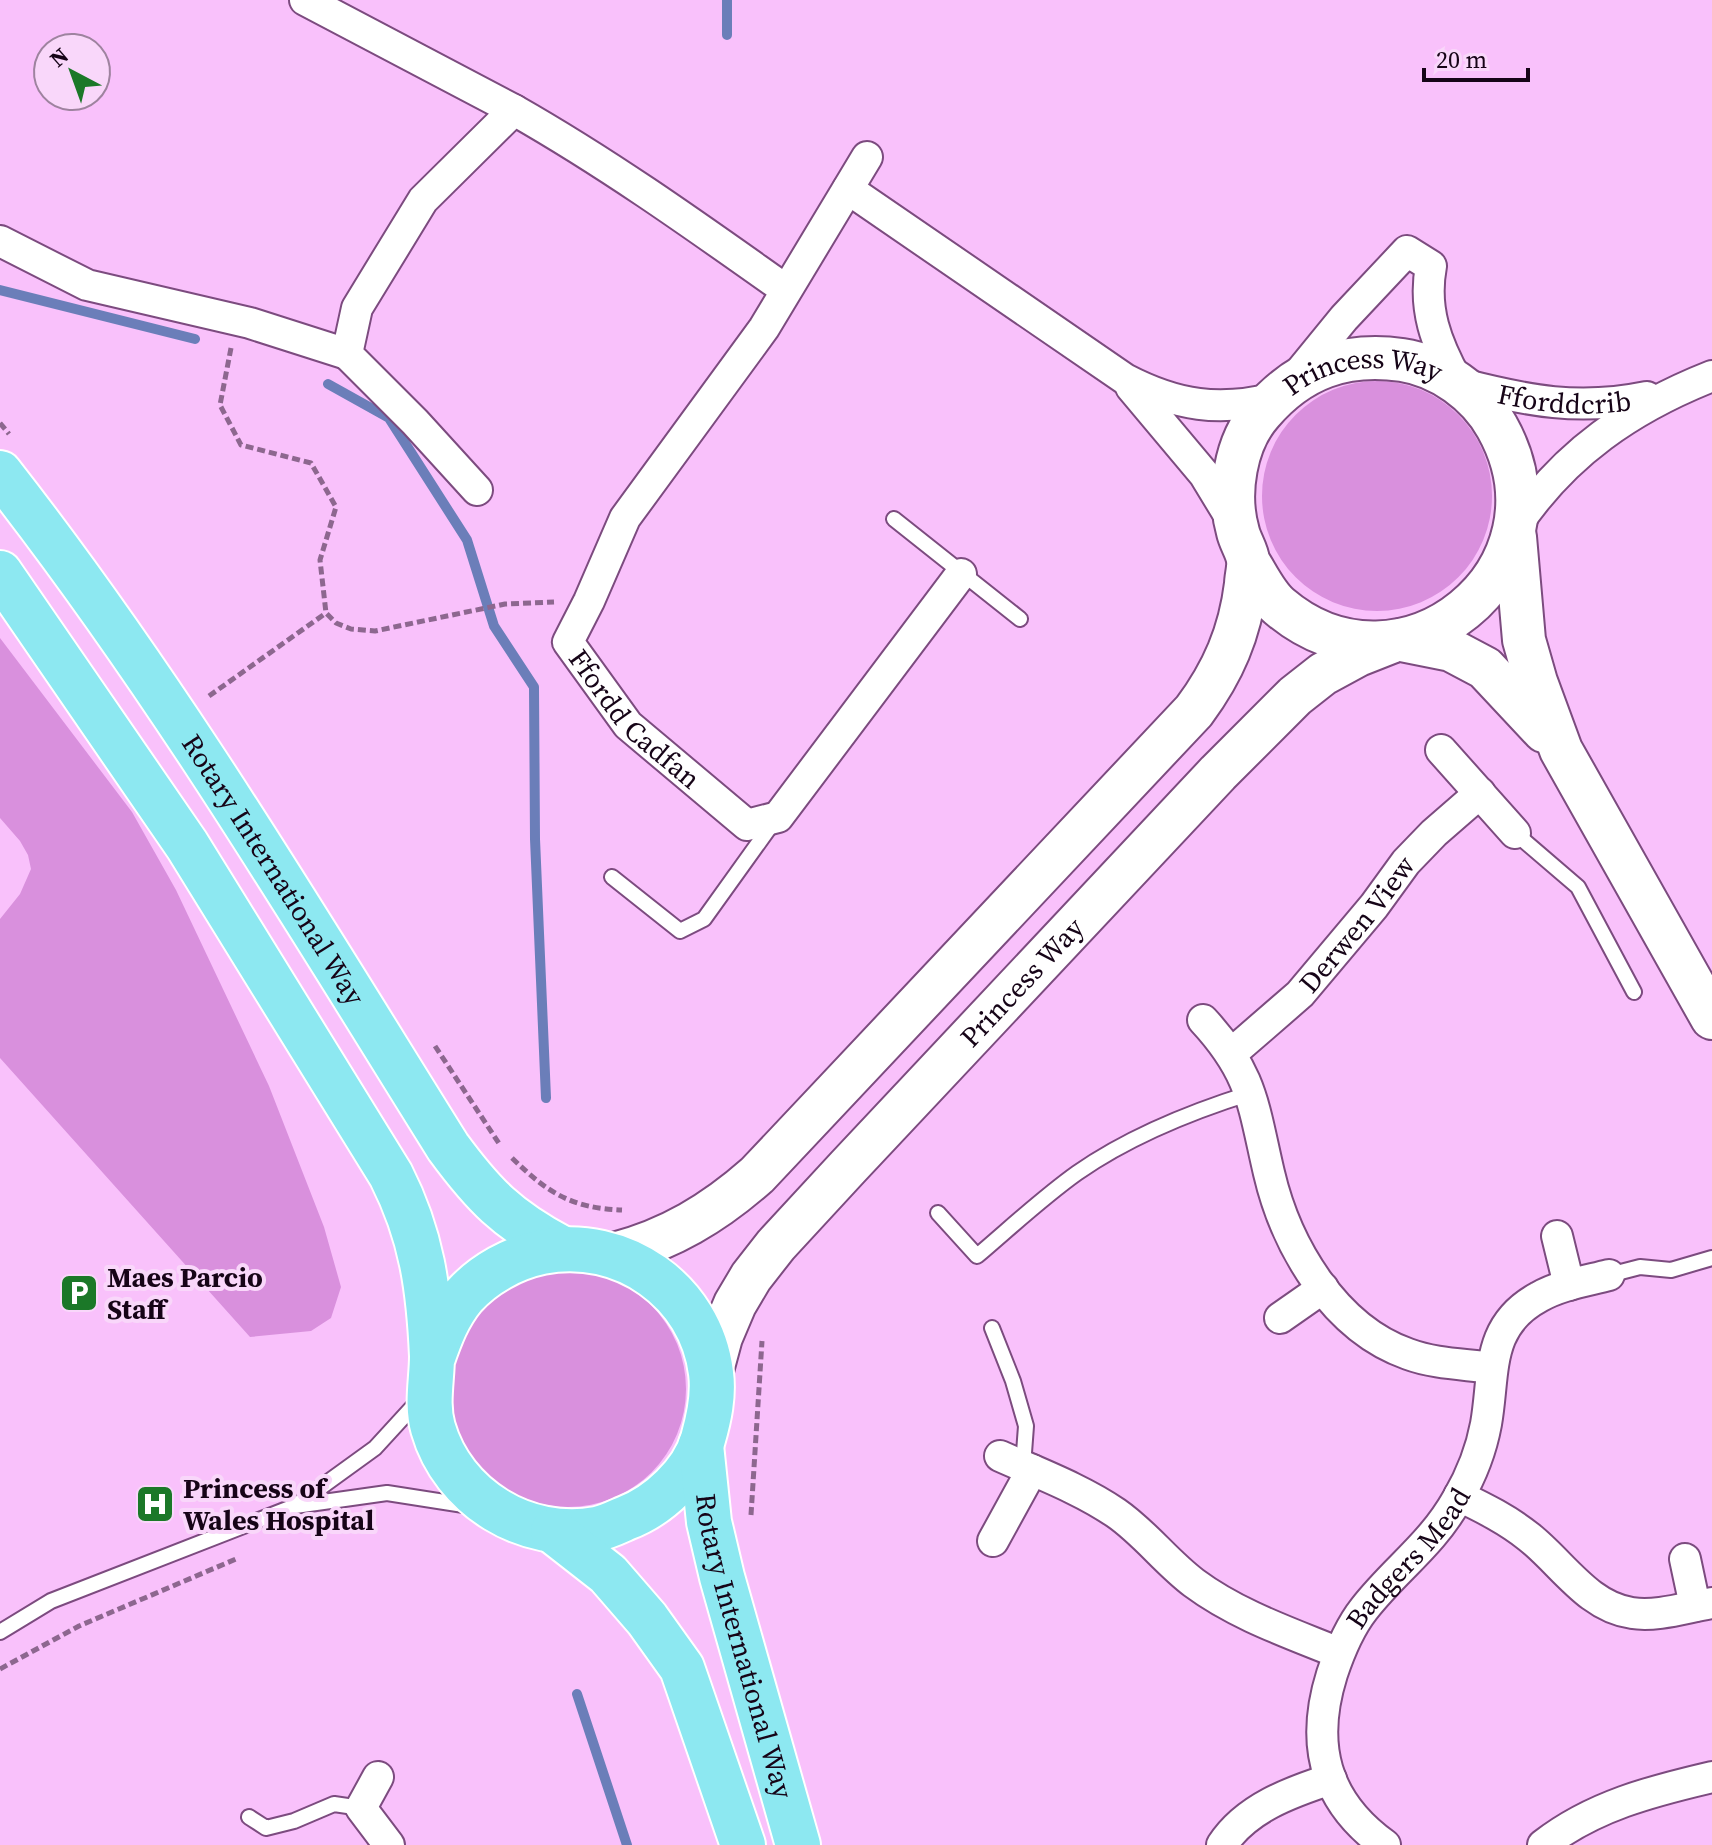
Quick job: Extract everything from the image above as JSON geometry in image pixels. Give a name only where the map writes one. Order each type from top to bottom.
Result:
[{"type":"main road","name":"Rotary International Way","points":[[5,454],[104,611],[234,804],[448,1147],[469,1176],[506,1215],[526,1230],[561,1248]]},
{"type":"main road","points":[[0,573],[187,845],[391,1175],[409,1211],[428,1293],[430,1375],[433,1427],[448,1462],[471,1492],[501,1514],[526,1525],[553,1531],[598,1529],[641,1513],[677,1484],[701,1445],[711,1410],[711,1374],[702,1335],[680,1300],[650,1272],[614,1254],[587,1249],[561,1248],[525,1256],[493,1272],[464,1295],[444,1325],[430,1375]]},
{"type":"main road","name":"Rotary International Way","points":[[701,1445],[709,1522],[798,1845]]},
{"type":"main road","name":"Rotary International Way","points":[[553,1531],[608,1574],[647,1619],[682,1668],[743,1845]]},
{"type":"street","points":[[305,0],[582,149],[786,290]]},
{"type":"street","points":[[347,354],[357,308],[423,200],[514,110]]},
{"type":"street","name":"Ffordd Cadfan","points":[[778,817],[747,825],[628,725],[568,642],[625,518],[764,328],[867,157]]},
{"type":"street","points":[[848,189],[1125,379],[1183,403],[1232,405],[1284,390],[1344,318],[1407,251],[1431,266],[1427,300],[1430,321],[1436,341],[1458,382]]},
{"type":"street","points":[[0,241],[87,285],[236,320],[347,354],[477,490]]},
{"type":"street","name":"Princess Way","points":[[614,1254],[646,1246],[700,1219],[757,1175],[1194,711],[1224,667],[1236,637],[1244,599],[1242,545],[1233,488],[1239,452],[1260,413],[1284,390],[1331,363],[1374,356],[1417,362],[1458,382],[1489,411],[1510,450],[1518,493],[1515,530],[1524,640],[1536,682],[1561,750],[1712,1018]]},
{"type":"street","name":"Fforddcrib","points":[[1515,530],[1543,489],[1589,443],[1634,412],[1712,376]]},
{"type":"street","points":[[1125,379],[1204,474],[1242,545]]},
{"type":"street","name":"Fforddcrib","points":[[1458,382],[1531,401],[1569,405],[1627,401],[1672,392]]},
{"type":"street","name":"Princess Way","points":[[711,1374],[721,1337],[735,1304],[776,1245],[1218,773],[1295,696],[1346,662],[1396,641],[1432,631],[1466,609],[1495,579],[1515,530]]},
{"type":"street","name":"Princess Way","points":[[1242,545],[1276,604],[1311,628],[1352,640],[1396,641],[1451,650],[1485,668],[1561,750]]},
{"type":"street","points":[[778,817],[961,574]]},
{"type":"street","points":[[1441,750],[1515,833]]},
{"type":"street","name":"Derwen View","points":[[1232,1053],[1300,994],[1356,929],[1406,862],[1480,793]]},
{"type":"street","points":[[1203,1020],[1232,1053],[1251,1093],[1278,1204],[1304,1260],[1323,1288],[1362,1328],[1406,1354],[1427,1360],[1492,1368]]},
{"type":"street","points":[[1557,1236],[1569,1285]]},
{"type":"street","name":"Badgers Mead","points":[[1385,1845],[1349,1811],[1323,1757],[1323,1712],[1339,1653],[1365,1607],[1435,1535],[1473,1470],[1482,1445],[1498,1342],[1513,1318],[1537,1298],[1569,1285],[1609,1275]]},
{"type":"street","points":[[1280,1318],[1323,1288]]},
{"type":"street","points":[[993,1541],[1018,1464],[1118,1514],[1194,1583],[1219,1599],[1339,1653]]},
{"type":"street","points":[[1459,1496],[1511,1523],[1548,1553],[1582,1588],[1612,1608],[1641,1614],[1704,1604],[1685,1559]]},
{"type":"street","points":[[378,1777],[361,1808],[389,1845]]},
{"type":"street","points":[[1543,1845],[1563,1830],[1631,1798],[1712,1777]]},
{"type":"street","points":[[1222,1845],[1233,1831],[1262,1808],[1331,1779]]},
{"type":"lane","points":[[894,519],[1020,619]]},
{"type":"lane","points":[[612,877],[680,931],[704,919],[778,817]]},
{"type":"lane","points":[[1515,833],[1578,887],[1634,992]]},
{"type":"lane","points":[[938,1213],[977,1256],[1076,1174],[1116,1148],[1205,1107],[1251,1093]]},
{"type":"lane","points":[[1609,1275],[1640,1267],[1671,1270],[1712,1258]]},
{"type":"lane","points":[[992,1328],[1013,1381],[1026,1426],[1018,1464]]},
{"type":"lane","points":[[295,1506],[375,1448],[430,1375]]},
{"type":"lane","points":[[0,1632],[51,1601],[295,1506],[387,1493],[450,1501],[501,1514]]},
{"type":"lane","points":[[249,1817],[266,1828],[294,1821],[334,1804],[361,1808]]},
{"type":"path","points":[[236,320],[220,405],[241,445],[311,463],[336,507],[320,560],[326,613],[336,623],[351,629],[375,631],[505,604],[589,601]]},
{"type":"path","points":[[0,423],[5,454]]},
{"type":"path","points":[[209,696],[326,613]]},
{"type":"path","points":[[201,684],[217,708]]},
{"type":"path","points":[[434,1044],[499,1144],[534,1178],[557,1195],[578,1205],[624,1210],[635,1207]]},
{"type":"path","points":[[751,1520],[763,1332]]},
{"type":"path","points":[[0,1669],[79,1626],[249,1553]]},
{"type":"shaded area","points":[[1377,381],[1399,383],[1421,390],[1441,400],[1458,415],[1473,432],[1483,452],[1490,474],[1490,518],[1483,540],[1473,560],[1458,577],[1441,592],[1421,602],[1399,609],[1377,611],[1355,609],[1333,602],[1313,592],[1296,577],[1281,560],[1271,540],[1264,518],[1262,496],[1264,474],[1271,452],[1281,432],[1296,415],[1313,400],[1333,390],[1355,383]]},
{"type":"shaded area","points":[[0,638],[132,812],[176,890],[269,1086],[324,1227],[341,1287],[331,1318],[311,1331],[250,1337],[0,1058],[0,919],[20,894],[31,869],[20,841],[0,818]]},
{"type":"shaded area","points":[[568,1271],[591,1273],[613,1280],[652,1305],[677,1344],[684,1366],[684,1412],[677,1434],[652,1473],[613,1498],[591,1505],[568,1507],[545,1505],[523,1498],[484,1473],[459,1434],[452,1412],[450,1389],[452,1366],[459,1344],[484,1305],[523,1280],[545,1273]]},
{"type":"waterway","points":[[727,0],[727,35]]},
{"type":"waterway","points":[[0,290],[195,339]]},
{"type":"waterway","points":[[328,384],[389,418],[467,540],[494,626],[534,687],[535,839],[546,1098]]},
{"type":"waterway","points":[[577,1694],[627,1845]]},
{"type":"place","name":"Maes Parcio Staff","points":[[79,1293]]},
{"type":"place","name":"Princess of Wales Hospital","points":[[155,1504]]}]
